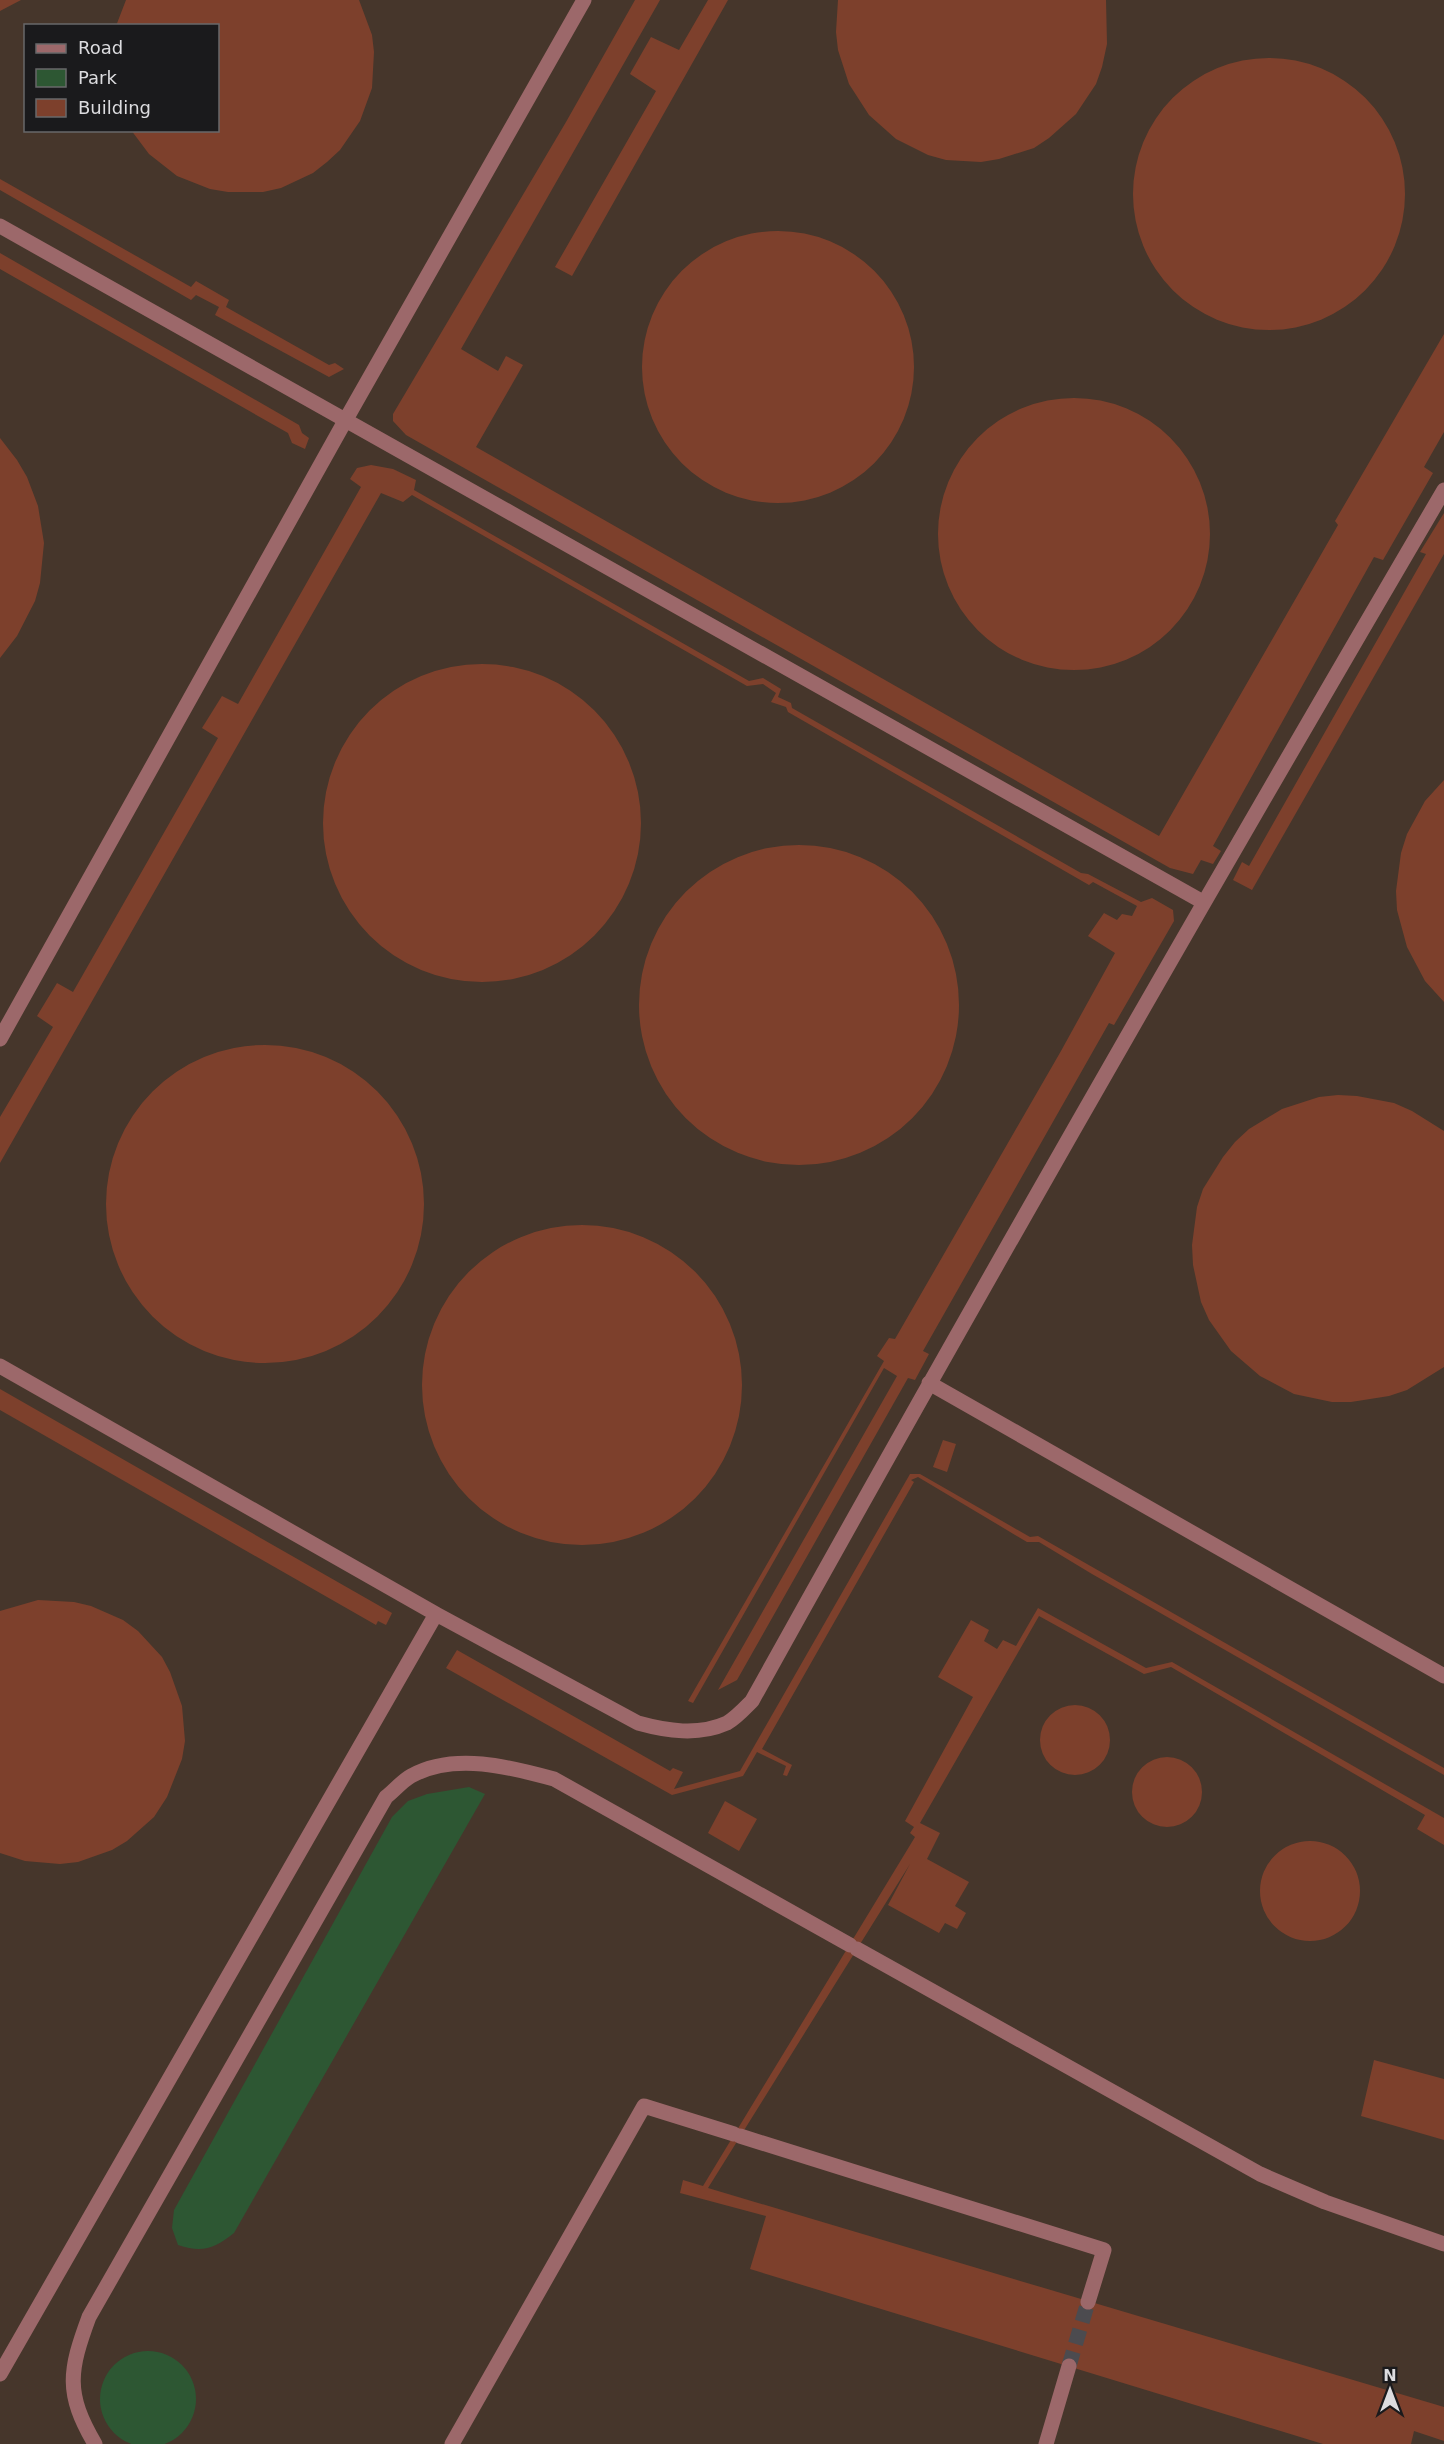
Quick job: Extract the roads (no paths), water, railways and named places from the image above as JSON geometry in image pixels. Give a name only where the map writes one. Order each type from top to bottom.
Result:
[{"type":"lane","points":[[0,1039],[345,421],[584,0]]},
{"type":"lane","points":[[0,226],[1203,902]]},
{"type":"lane","points":[[0,1366],[436,1614],[638,1724],[667,1731],[702,1730],[728,1722],[752,1701],[929,1383],[1203,902],[1444,490]]},
{"type":"lane","points":[[929,1383],[1444,1676]]},
{"type":"lane","points":[[0,2374],[436,1614]]},
{"type":"lane","points":[[95,2444],[80,2419],[73,2385],[75,2354],[89,2317],[386,1797],[411,1776],[440,1766],[476,1763],[516,1769],[554,1779],[1260,2174],[1325,2202],[1444,2244]]},
{"type":"lane","points":[[452,2444],[644,2106],[1104,2250],[1088,2302]]},
{"type":"lane","points":[[1046,2444],[1069,2366]]},
{"type":"tunnel","points":[[1069,2366],[1088,2302]]}]
